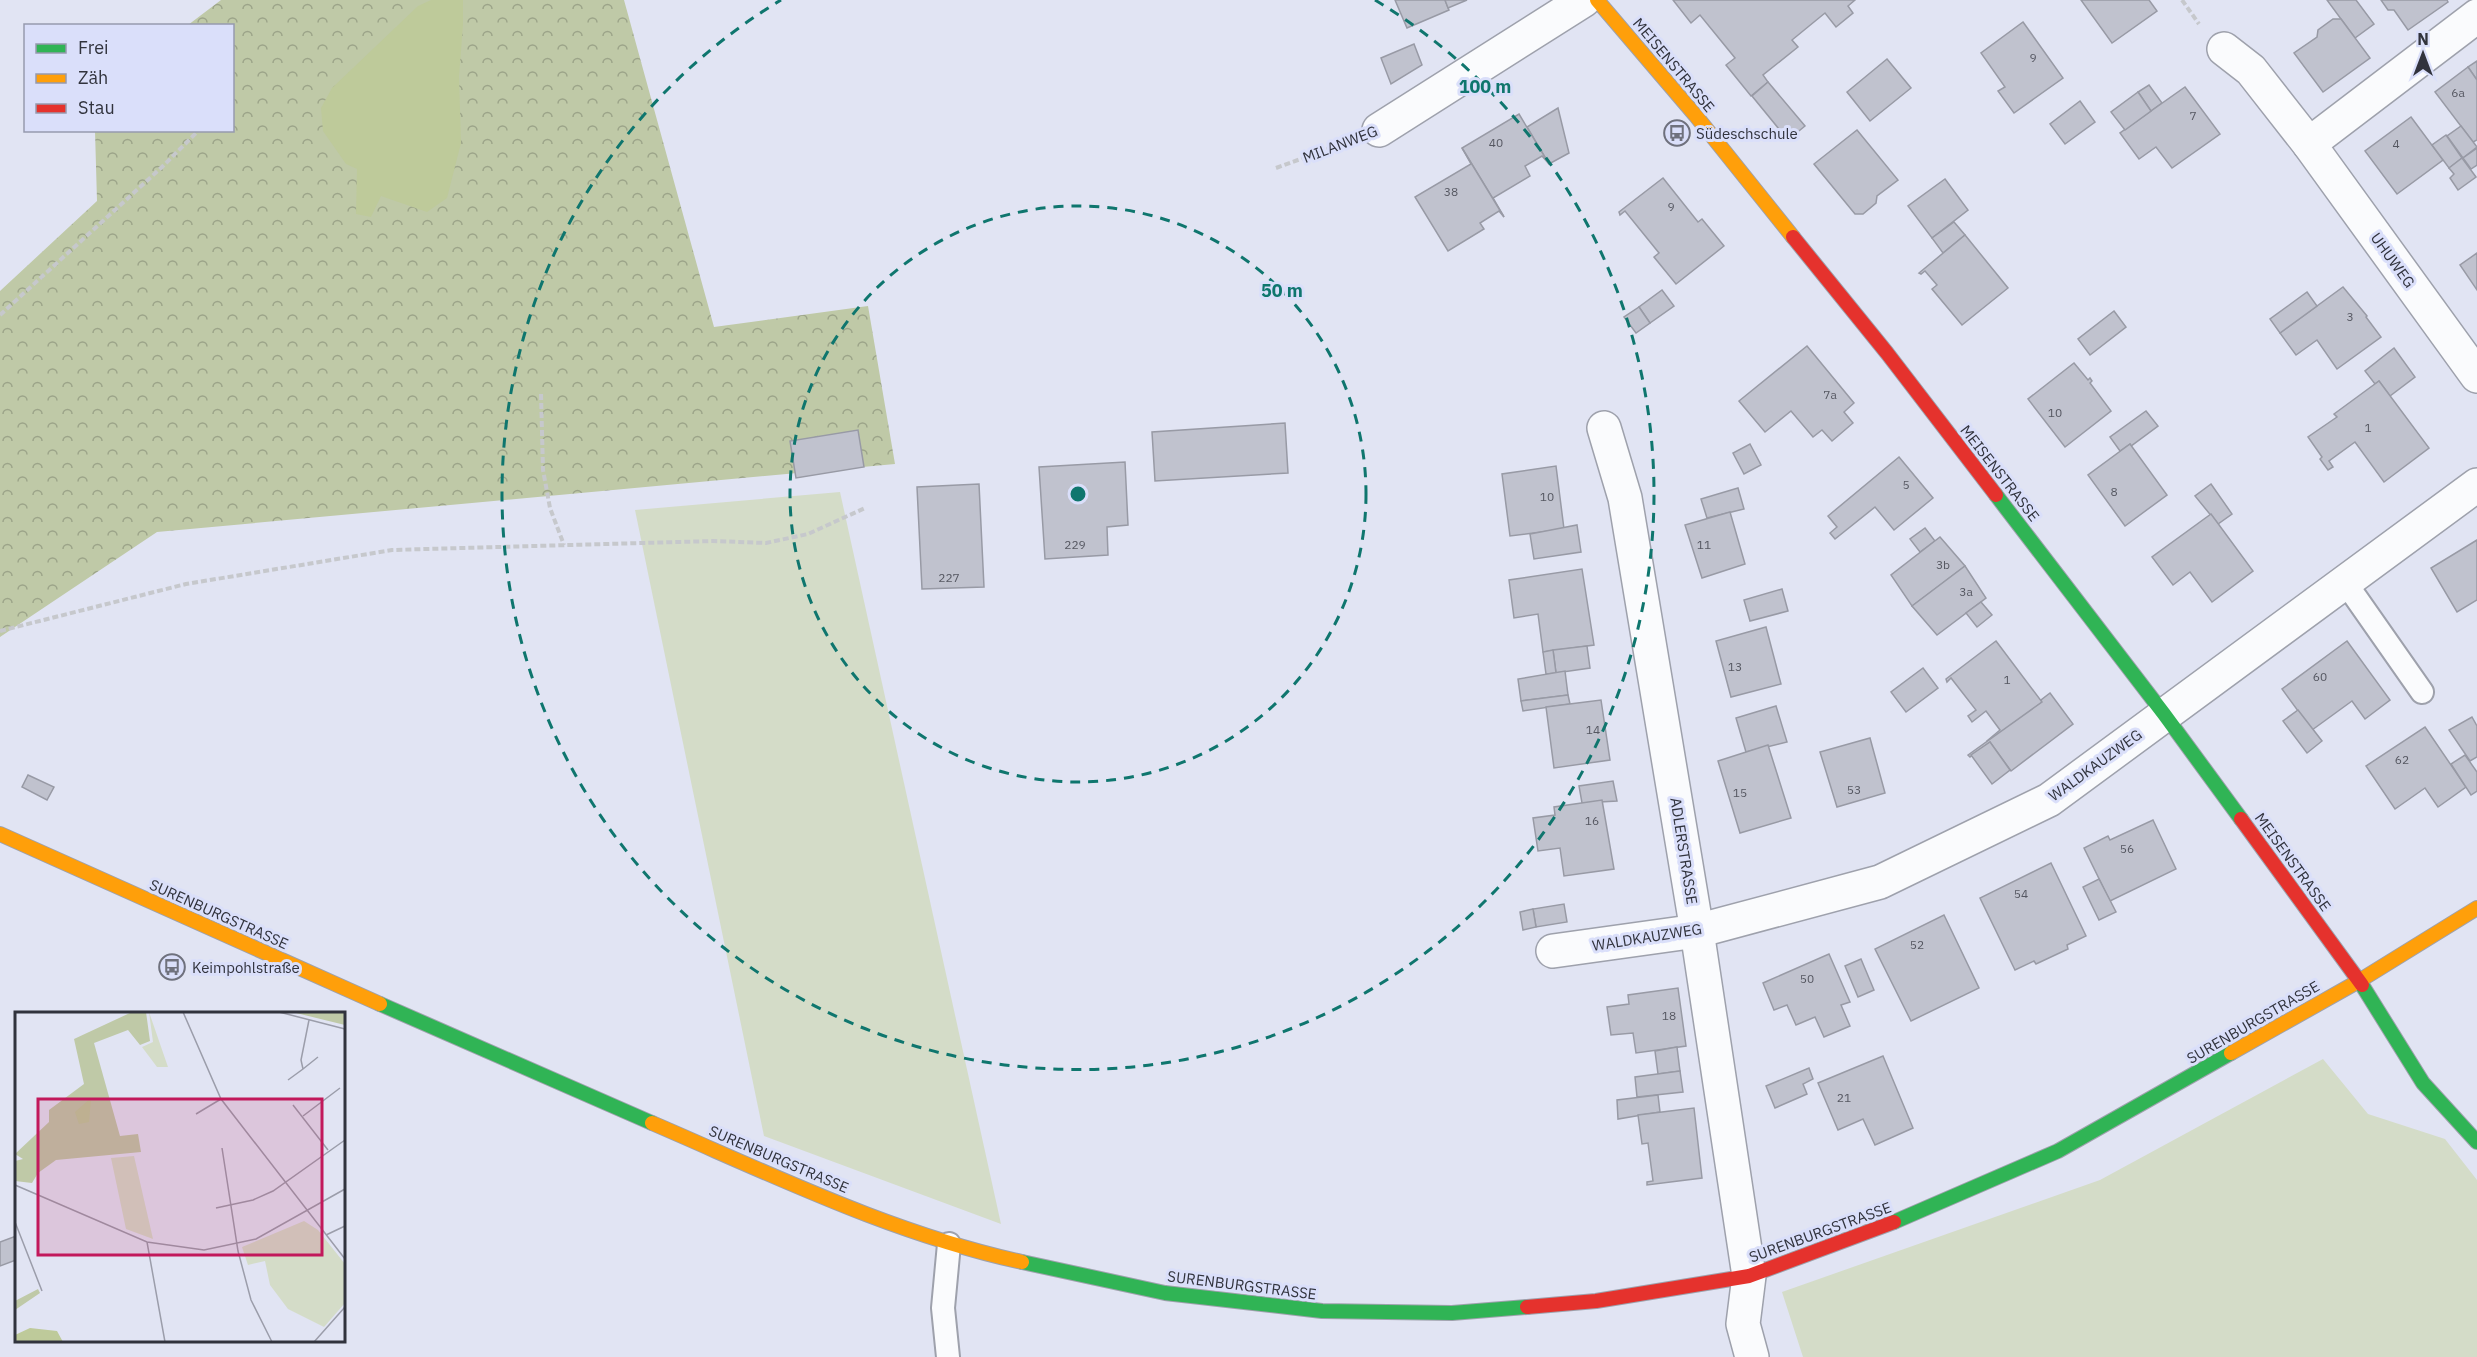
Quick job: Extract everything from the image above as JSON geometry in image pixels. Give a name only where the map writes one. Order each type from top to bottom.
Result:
[{"type":"street","name":"MILANWEG","points":[[1379,130],[1584,0]]},
{"type":"street","name":"MEISENSTRASSE","points":[[1597,0],[1696,116],[1887,353],[2164,714],[2359,981],[2423,1083],[2477,1142]]},
{"type":"street","points":[[2309,144],[2477,16]]},
{"type":"street","name":"UHUWEG","points":[[2224,49],[2251,70],[2309,144],[2477,376]]},
{"type":"street","name":"ADLERSTRASSE","points":[[1604,428],[1625,498],[1697,931],[1749,1276],[1743,1324],[1752,1357]]},
{"type":"street","name":"WALDKAUZWEG","points":[[1553,951],[1697,931],[1880,882],[2049,800],[2477,485]]},
{"type":"street","name":"SURENBURGSTRASSE","points":[[0,834],[547,1078],[831,1200],[949,1244],[1165,1293],[1322,1311],[1452,1313],[1596,1301],[1749,1276],[1902,1219],[2058,1151],[2359,981],[2477,908]]},
{"type":"lane","points":[[2345,582],[2422,692]]},
{"type":"lane","points":[[948,1357],[943,1308],[949,1244]]},
{"type":"path","name":"MILANWEG","points":[[1276,168],[1379,130]]},
{"type":"path","points":[[0,315],[162,167],[197,132]]},
{"type":"path","points":[[541,394],[543,470],[550,508],[564,545]]},
{"type":"path","points":[[0,631],[186,584],[341,557],[392,550],[713,541],[766,543],[808,534],[865,508]]},
{"type":"shaded area","points":[[431,0],[463,0],[459,77],[461,143],[447,198],[427,212],[381,196],[371,217],[356,214],[357,169],[346,164],[323,131],[321,108],[332,88],[418,6]]},
{"type":"shaded area","points":[[840,492],[1001,1224],[764,1136],[635,510]]},
{"type":"shaded area","points":[[2323,1059],[2368,1114],[2445,1139],[2477,1180],[2477,1357],[1803,1357],[1782,1292],[2100,1180]]},
{"type":"green space","points":[[221,0],[624,0],[714,327],[868,306],[895,464],[157,532],[0,637],[0,291],[97,201],[95,132],[234,132],[234,24],[189,24]]},
{"type":"building","points":[[1395,0],[1445,0],[1449,10],[1407,28]]},
{"type":"building","points":[[1445,0],[1467,0],[1448,8]]},
{"type":"building","points":[[1673,0],[1855,0],[1848,6],[1853,13],[1836,27],[1825,13],[1792,40],[1798,47],[1763,75],[1768,82],[1751,96],[1726,65],[1735,58],[1700,15],[1691,23]]},
{"type":"building","points":[[2081,0],[2149,0],[2157,11],[2112,43]]},
{"type":"building","points":[[2327,0],[2356,0],[2374,24],[2355,38]]},
{"type":"building","points":[[2381,0],[2447,0],[2448,2],[2408,30],[2394,10],[2388,10]]},
{"type":"building","points":[[2333,19],[2341,19],[2370,58],[2323,92],[2294,53],[2317,37],[2318,30]]},
{"type":"building","points":[[2023,22],[2063,78],[2014,113],[1998,91],[2005,87],[1981,53]]},
{"type":"building","points":[[1414,44],[1422,65],[1391,84],[1381,58]]},
{"type":"building","points":[[1887,59],[1911,88],[1870,121],[1847,92]]},
{"type":"building","points":[[2477,61],[2477,80],[2468,67]]},
{"type":"building","points":[[2468,67],[2477,80],[2477,140],[2473,142],[2435,92]]},
{"type":"building","points":[[1768,82],[1805,126],[1788,140],[1752,96]]},
{"type":"building","points":[[2149,85],[2162,103],[2151,111],[2138,92]]},
{"type":"building","points":[[2185,87],[2220,134],[2172,168],[2156,147],[2139,159],[2120,133]]},
{"type":"building","points":[[2138,92],[2151,111],[2125,130],[2111,112]]},
{"type":"building","points":[[2080,101],[2095,122],[2065,144],[2050,124]]},
{"type":"building","points":[[1558,108],[1569,153],[1549,164],[1527,127]]},
{"type":"building","points":[[1519,114],[1549,164],[1542,156],[1525,166],[1530,176],[1493,198],[1504,217],[1462,148]]},
{"type":"building","points":[[2411,117],[2443,160],[2397,194],[2365,151]]},
{"type":"building","points":[[2461,126],[2477,147],[2463,158],[2447,136]]},
{"type":"building","points":[[1857,130],[1898,180],[1877,196],[1876,203],[1863,214],[1855,214],[1814,164]]},
{"type":"building","points":[[2446,135],[2462,158],[2449,168],[2432,145]]},
{"type":"building","points":[[1462,148],[1504,217],[1499,211],[1480,223],[1484,229],[1448,251],[1415,197],[1471,164]]},
{"type":"building","points":[[2477,148],[2477,165],[2471,169],[2463,158]]},
{"type":"building","points":[[2462,158],[2476,177],[2458,190],[2450,178],[2454,174],[2449,168]]},
{"type":"building","points":[[1663,178],[1698,222],[1702,219],[1724,246],[1676,284],[1654,257],[1659,253],[1625,211],[1620,215],[1619,212]]},
{"type":"building","points":[[1945,179],[1968,210],[1932,238],[1908,206]]},
{"type":"building","points":[[1954,222],[1965,235],[1943,253],[1932,238]]},
{"type":"building","points":[[1965,235],[2008,288],[1962,325],[1932,289],[1937,285],[1925,271],[1919,273]]},
{"type":"building","points":[[2477,253],[2477,290],[2460,265]]},
{"type":"building","points":[[2343,287],[2381,337],[2337,369],[2317,340],[2296,355],[2280,333]]},
{"type":"building","points":[[1662,290],[1674,306],[1650,323],[1639,307]]},
{"type":"building","points":[[2307,292],[2317,306],[2280,333],[2270,319]]},
{"type":"building","points":[[1639,307],[1650,323],[1636,333],[1624,317]]},
{"type":"building","points":[[2114,311],[2126,327],[2090,355],[2078,339]]},
{"type":"building","points":[[1807,346],[1854,403],[1844,412],[1853,423],[1832,441],[1822,430],[1813,437],[1791,411],[1765,432],[1739,401]]},
{"type":"building","points":[[2394,348],[2415,377],[2390,396],[2379,381],[2375,384],[2365,371]]},
{"type":"building","points":[[2074,363],[2088,380],[2090,378],[2092,381],[2090,383],[2111,411],[2065,447],[2028,399]]},
{"type":"building","points":[[2379,381],[2429,448],[2384,482],[2355,442],[2329,461],[2333,467],[2328,470],[2308,437],[2337,417],[2334,414]]},
{"type":"building","points":[[2146,411],[2158,426],[2131,446],[2130,444],[2120,451],[2110,437]]},
{"type":"building","points":[[1285,423],[1288,473],[1155,481],[1152,432]]},
{"type":"building","points":[[858,430],[864,467],[796,478],[790,441]]},
{"type":"building","points":[[1750,444],[1761,465],[1744,474],[1733,453]]},
{"type":"building","points":[[2130,444],[2167,495],[2125,526],[2088,475]]},
{"type":"building","points":[[1899,457],[1933,498],[1894,530],[1875,507],[1835,539],[1830,533],[1837,527],[1828,516]]},
{"type":"building","points":[[1125,462],[1128,525],[1107,527],[1108,555],[1045,559],[1039,467]]},
{"type":"building","points":[[1556,466],[1564,529],[1510,536],[1502,474]]},
{"type":"building","points":[[979,484],[984,587],[922,589],[917,487]]},
{"type":"building","points":[[2211,484],[2232,514],[2218,524],[2195,496]]},
{"type":"building","points":[[1738,488],[1744,509],[1707,518],[1701,499]]},
{"type":"building","points":[[1730,512],[1745,564],[1702,578],[1685,525]]},
{"type":"building","points":[[2211,514],[2253,571],[2212,602],[2190,572],[2173,585],[2152,557]]},
{"type":"building","points":[[1577,525],[1581,552],[1534,559],[1530,534]]},
{"type":"building","points":[[1925,528],[1935,541],[1920,552],[1910,539]]},
{"type":"building","points":[[1940,537],[1965,566],[1912,606],[1891,575]]},
{"type":"building","points":[[2477,540],[2477,600],[2457,612],[2431,568]]},
{"type":"building","points":[[1965,566],[1986,598],[1937,635],[1912,606]]},
{"type":"building","points":[[1582,569],[1594,645],[1543,652],[1538,614],[1514,618],[1509,580]]},
{"type":"building","points":[[1782,589],[1788,611],[1750,621],[1744,600]]},
{"type":"building","points":[[1981,602],[1992,615],[1977,627],[1966,613]]},
{"type":"building","points":[[1766,627],[1781,684],[1731,697],[1716,641]]},
{"type":"building","points":[[1996,641],[2042,702],[1988,743],[1987,741],[2000,730],[1986,711],[1972,722],[1968,716],[1976,710],[1951,678],[1947,682],[1946,679]]},
{"type":"building","points":[[2347,641],[2390,700],[2365,719],[2352,701],[2312,730],[2282,689]]},
{"type":"building","points":[[1587,646],[1590,668],[1556,673],[1553,650]]},
{"type":"building","points":[[1553,650],[1556,673],[1546,674],[1543,652]]},
{"type":"building","points":[[1923,668],[1938,688],[1906,712],[1891,692]]},
{"type":"building","points":[[1565,671],[1568,695],[1521,701],[1518,679]]},
{"type":"building","points":[[2050,693],[2073,724],[2011,771],[1990,742],[1970,757],[1968,755],[2042,702],[2041,700]]},
{"type":"building","points":[[1568,695],[1570,704],[1523,711],[1521,701]]},
{"type":"building","points":[[1601,700],[1610,760],[1554,768],[1546,707]]},
{"type":"building","points":[[1776,706],[1787,742],[1746,752],[1736,718]]},
{"type":"building","points":[[2298,710],[2322,741],[2307,753],[2283,721]]},
{"type":"building","points":[[2472,717],[2477,726],[2477,757],[2470,761],[2449,730]]},
{"type":"building","points":[[2425,727],[2466,787],[2438,807],[2425,788],[2395,809],[2366,766]]},
{"type":"building","points":[[1870,738],[1885,793],[1837,807],[1820,752]]},
{"type":"building","points":[[1990,742],[2010,770],[1992,784],[1971,755]]},
{"type":"building","points":[[1768,745],[1791,818],[1740,833],[1718,761]]},
{"type":"building","points":[[2465,755],[2477,772],[2477,791],[2471,795],[2451,764]]},
{"type":"building","points":[[28,775],[54,787],[47,800],[22,787]]},
{"type":"building","points":[[1613,781],[1617,801],[1582,803],[1579,786]]},
{"type":"building","points":[[1602,800],[1614,869],[1564,876],[1560,848],[1538,851],[1533,818],[1555,815],[1554,807]]},
{"type":"building","points":[[2153,820],[2176,869],[2110,901],[2084,848],[2108,836],[2110,840]]},
{"type":"building","points":[[2051,863],[2086,936],[2067,945],[2068,949],[2036,964],[2034,961],[2015,970],[1980,898]]},
{"type":"building","points":[[2099,879],[2116,912],[2099,920],[2083,887]]},
{"type":"building","points":[[1564,904],[1567,922],[1536,927],[1533,909]]},
{"type":"building","points":[[1533,909],[1536,927],[1523,930],[1520,912]]},
{"type":"building","points":[[1944,915],[1979,988],[1911,1021],[1875,949]]},
{"type":"building","points":[[1829,954],[1850,1002],[1841,1005],[1850,1026],[1824,1037],[1815,1017],[1796,1025],[1787,1005],[1774,1010],[1763,983]]},
{"type":"building","points":[[1861,959],[1874,990],[1858,997],[1845,966]]},
{"type":"building","points":[[1678,988],[1686,1046],[1636,1053],[1633,1033],[1611,1035],[1607,1007],[1629,1004],[1628,995]]},
{"type":"building","points":[[1677,1047],[1680,1071],[1658,1074],[1655,1051]]},
{"type":"building","points":[[1883,1056],[1913,1128],[1875,1145],[1863,1119],[1838,1130],[1818,1083]]},
{"type":"building","points":[[1809,1068],[1813,1079],[1803,1084],[1807,1094],[1775,1108],[1766,1086]]},
{"type":"building","points":[[1680,1071],[1683,1092],[1637,1097],[1635,1077]]},
{"type":"building","points":[[1658,1095],[1660,1112],[1618,1119],[1617,1100]]},
{"type":"building","points":[[1694,1108],[1702,1178],[1647,1185],[1647,1182],[1653,1181],[1648,1143],[1642,1144],[1638,1115]]},
{"type":"building","points":[[15,1236],[15,1260],[0,1266],[0,1242]]},
{"type":"traffic: fast","points":[[1996,495],[2164,714],[2241,819]]},
{"type":"traffic: fast","points":[[2362,985],[2423,1083],[2477,1142]]},
{"type":"traffic: fast","points":[[380,1004],[652,1123]]},
{"type":"traffic: fast","points":[[1894,1222],[2058,1151],[2231,1053]]},
{"type":"traffic: fast","points":[[1022,1262],[1165,1293],[1322,1311],[1452,1313],[1527,1307]]},
{"type":"traffic: slow","points":[[1597,0],[1696,116],[1793,237]]},
{"type":"traffic: slow","points":[[0,834],[380,1004]]},
{"type":"traffic: slow","points":[[2231,1053],[2359,981],[2477,908]]},
{"type":"traffic: slow","points":[[652,1123],[880,1219],[927,1236],[1022,1262]]},
{"type":"traffic: jam","points":[[1793,237],[1887,353],[1996,495]]},
{"type":"traffic: jam","points":[[2241,819],[2362,985]]},
{"type":"traffic: jam","points":[[1527,1307],[1596,1301],[1749,1276],[1894,1222]]},
{"type":"place","name":"Südeschschule","points":[[1677,133]]},
{"type":"place","name":"Keimpohlstraße","points":[[172,967]]}]
